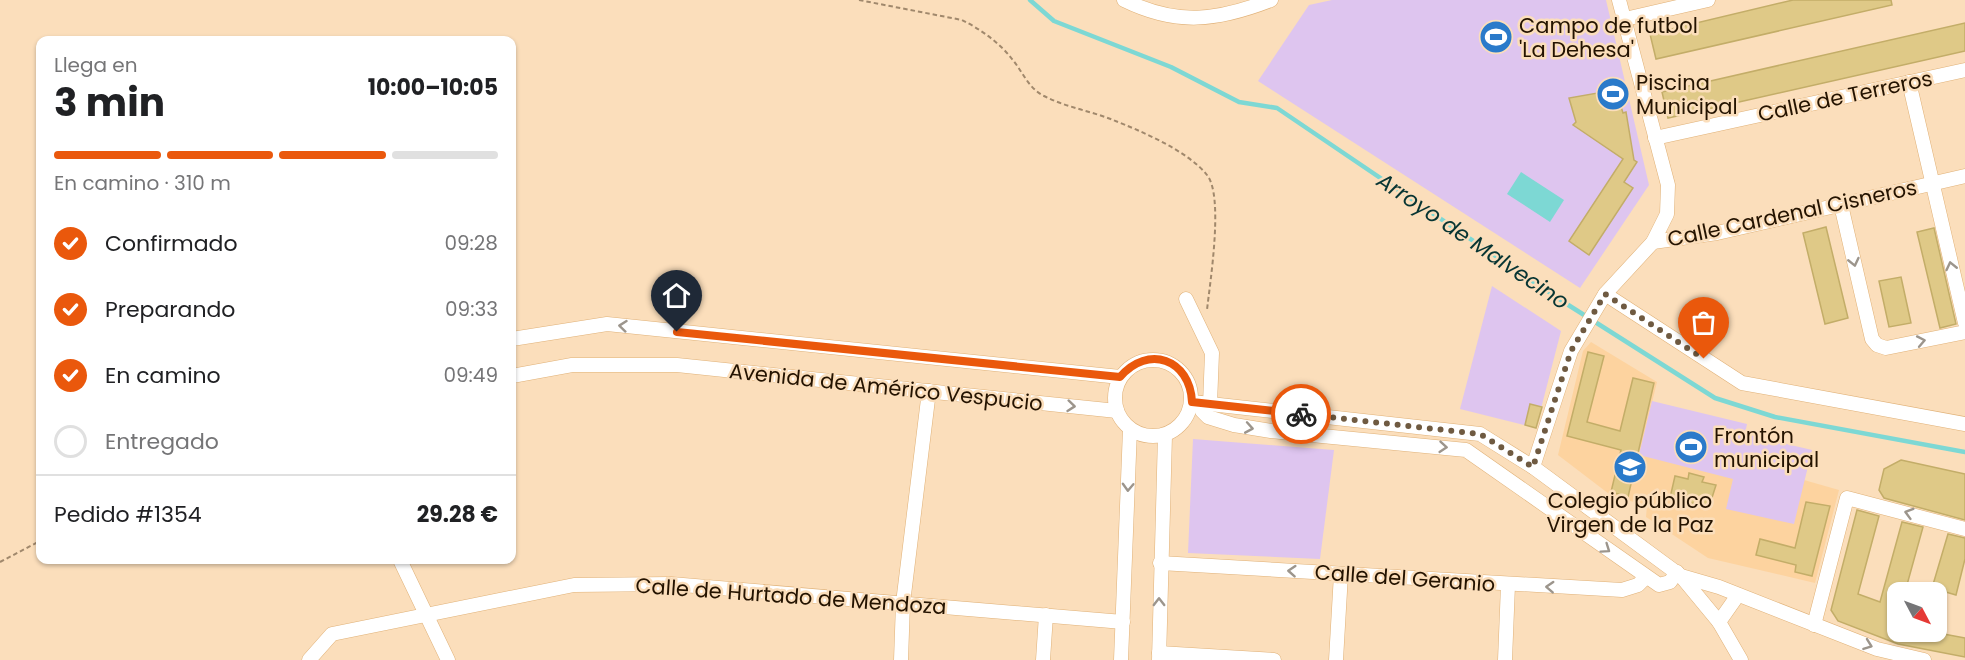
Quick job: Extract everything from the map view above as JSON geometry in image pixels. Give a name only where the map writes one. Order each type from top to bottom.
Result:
[{"type":"street","points":[[1124,0],[1142,9],[1179,18],[1214,18],[1271,0]]},
{"type":"street","points":[[1619,0],[1668,185],[1667,213],[1653,242]]},
{"type":"street","points":[[1625,19],[1708,0]]},
{"type":"street","name":"Calle de Terreros","points":[[1655,138],[1965,70]]},
{"type":"street","points":[[1909,82],[1965,323]]},
{"type":"street","name":"Calle Cardenal Cisneros","points":[[1533,467],[1571,351],[1579,334],[1601,300],[1653,242],[1717,233],[1965,176]]},
{"type":"street","points":[[1841,205],[1872,339],[1877,345],[1886,348],[1965,332]]},
{"type":"street","points":[[1186,299],[1212,353],[1201,403],[1202,411],[1208,417],[1271,432],[1466,450],[1659,585],[1665,585],[1679,574]]},
{"type":"street","points":[[1601,300],[1742,383],[1965,424]]},
{"type":"street","name":"Avenida de Américo Vespucio","points":[[516,338],[607,324],[1120,377]]},
{"type":"street","points":[[1160,359],[1171,363],[1187,380],[1201,403],[1183,422],[1165,435],[1147,436],[1130,429],[1117,411],[1114,399],[1120,377],[1137,362],[1160,359]]},
{"type":"street","name":"Avenida de Américo Vespucio","points":[[516,375],[572,365],[677,365],[1117,411]]},
{"type":"street","points":[[901,660],[903,603],[928,391]]},
{"type":"street","points":[[1201,403],[1480,434],[1533,467],[1679,574],[1719,622],[1741,660]]},
{"type":"street","points":[[1121,660],[1130,429]]},
{"type":"street","points":[[1165,435],[1159,657],[1274,660]]},
{"type":"street","points":[[1814,625],[1847,498],[1965,529]]},
{"type":"street","name":"Calle del Geranio","points":[[1160,563],[1622,590],[1638,585],[1646,577]]},
{"type":"street","points":[[402,564],[448,660]]},
{"type":"street","points":[[1336,660],[1341,574]]},
{"type":"street","points":[[1679,574],[1895,654],[1924,660]]},
{"type":"street","name":"Calle de Hurtado de Mendoza","points":[[309,660],[332,634],[426,613],[574,585],[671,584],[1123,622]]},
{"type":"street","points":[[1505,660],[1508,585]]},
{"type":"street","points":[[1719,622],[1738,594]]},
{"type":"street","points":[[1043,660],[1046,615]]},
{"type":"path","points":[[859,0],[970,24],[1011,57],[1031,88],[1044,96],[1113,120],[1190,159],[1208,176],[1214,199],[1214,242],[1206,313]]},
{"type":"path","points":[[0,562],[36,543]]},
{"type":"shaded area","points":[[1332,0],[1606,0],[1649,185],[1580,288],[1258,81],[1309,5]]},
{"type":"shaded area","points":[[1492,286],[1561,331],[1536,428],[1460,409]]},
{"type":"shaded area","name":"Colegio público Virgen de la Paz","points":[[1591,342],[1657,382],[1639,456],[1812,450],[1804,480],[1839,490],[1815,583],[1708,558],[1646,517],[1647,505],[1613,497],[1558,455],[1583,351]]},
{"type":"shaded area","points":[[1652,401],[1747,424],[1745,434],[1812,450],[1794,524],[1726,509],[1733,479],[1639,455]]},
{"type":"shaded area","points":[[1193,439],[1334,450],[1320,559],[1188,553]]},
{"type":"water","points":[[1521,172],[1564,200],[1550,222],[1507,194]]},
{"type":"building","points":[[1793,0],[1891,0],[1892,5],[1656,59],[1650,34]]},
{"type":"building","points":[[1965,23],[1965,51],[1668,118],[1662,92]]},
{"type":"building","points":[[1603,92],[1605,106],[1620,103],[1623,113],[1626,112],[1634,160],[1637,162],[1624,182],[1633,188],[1589,255],[1569,241],[1623,159],[1573,125],[1576,122],[1569,98]]},
{"type":"building","points":[[1826,227],[1848,318],[1825,324],[1803,233]]},
{"type":"building","points":[[1934,228],[1956,324],[1940,328],[1917,232]]},
{"type":"building","points":[[1901,277],[1911,323],[1889,327],[1879,281]]},
{"type":"building","points":[[1588,352],[1604,356],[1587,422],[1620,431],[1633,378],[1654,383],[1628,497],[1611,492],[1621,450],[1567,436]]},
{"type":"building","points":[[1530,404],[1542,407],[1536,428],[1525,425]]},
{"type":"building","points":[[1901,460],[1965,474],[1965,520],[1884,498],[1879,490],[1884,469]]},
{"type":"building","points":[[1689,473],[1704,477],[1702,482],[1716,485],[1709,507],[1670,498],[1675,476],[1688,479]]},
{"type":"building","points":[[1806,502],[1830,506],[1812,576],[1795,572],[1796,565],[1756,555],[1760,539],[1795,548]]},
{"type":"building","points":[[1857,510],[1879,516],[1858,594],[1880,602],[1902,522],[1923,527],[1908,582],[1887,582],[1887,640],[1838,621],[1831,610]]},
{"type":"building","points":[[1948,534],[1965,538],[1965,559],[1956,595],[1947,592],[1947,582],[1934,582]]},
{"type":"building","points":[[1947,635],[1965,638],[1965,657],[1893,642],[1947,642]]},
{"type":"waterway","name":"Arroyo de Malvecino","points":[[1030,0],[1054,21],[1171,67],[1239,102],[1277,108],[1562,301],[1715,398],[1775,417],[1965,452]]},
{"type":"way so far","points":[[1301,414],[1480,434],[1533,467],[1571,351],[1579,334],[1605,294],[1704,359]]},
{"type":"place","name":"Campo de futbol 'La Dehesa'","points":[[1496,37]]},
{"type":"place","name":"Piscina Municipal","points":[[1613,94]]},
{"type":"place","name":"Frontón municipal","points":[[1691,447]]},
{"type":"place","name":"Colegio público Virgen de la Paz","points":[[1630,467]]},
{"type":"route","points":[[677,332],[1120,377],[1137,362],[1160,359],[1180,370],[1191,390],[1192,402],[1301,414]]}]
